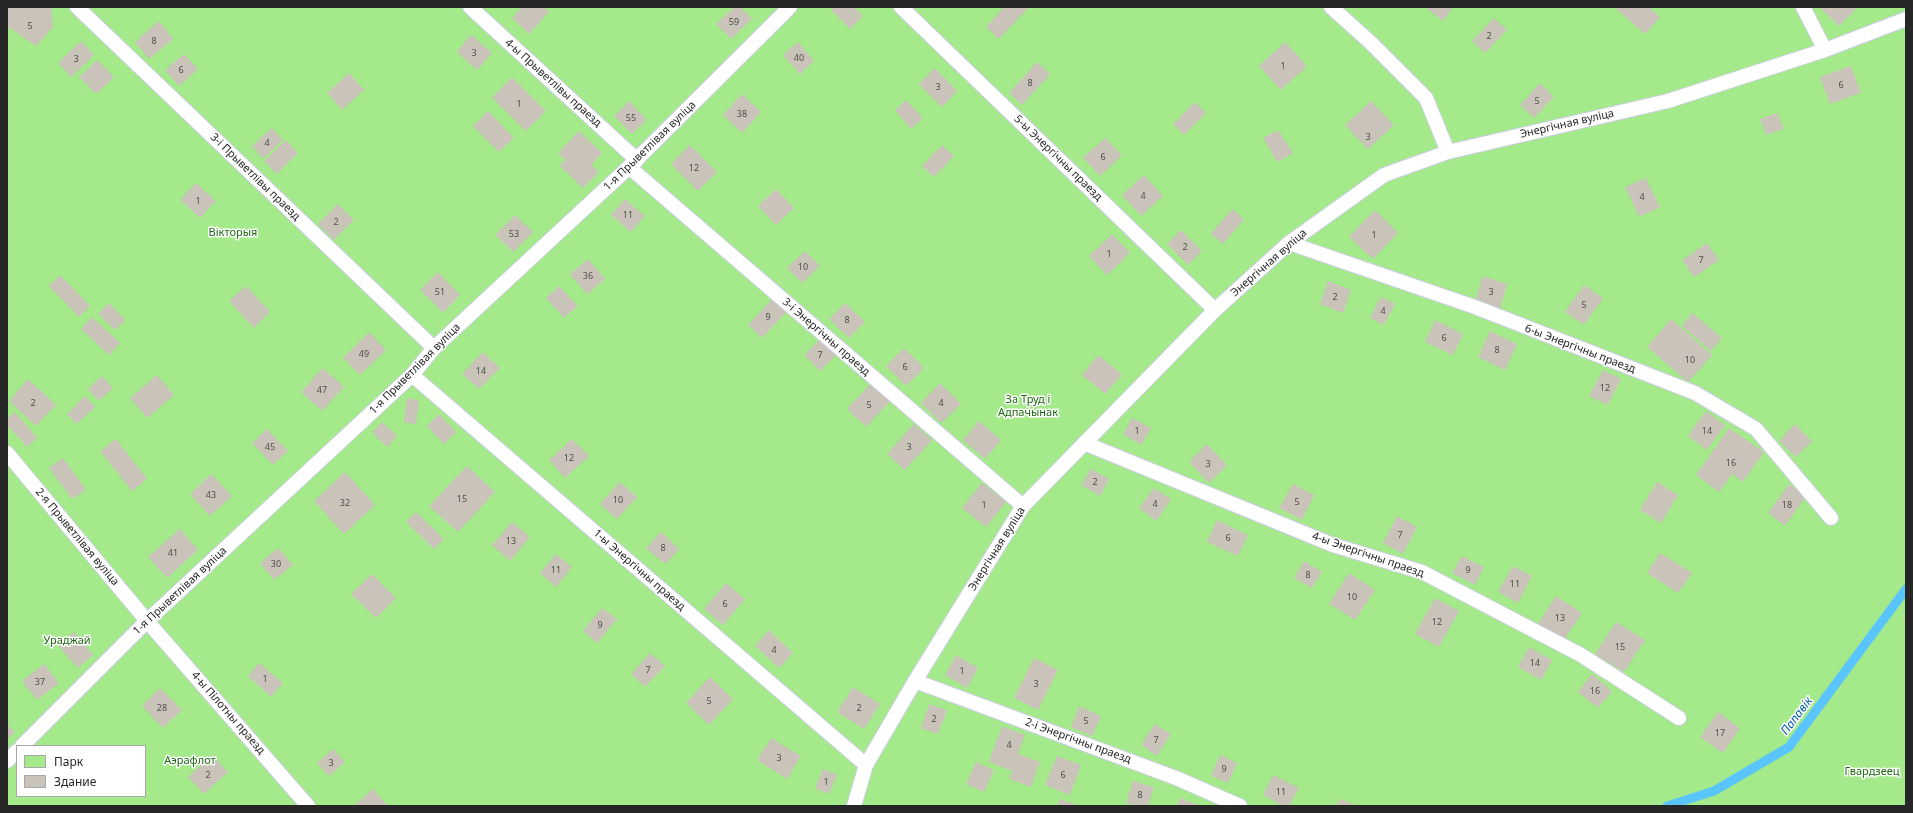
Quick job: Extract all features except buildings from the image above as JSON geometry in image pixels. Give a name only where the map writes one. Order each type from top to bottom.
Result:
[{"type":"lane","name":"3-і Прыветлівы праезд","points":[[77,7],[434,348]]},
{"type":"lane","name":"4-ы Прыветлівы праезд","points":[[470,7],[633,164]]},
{"type":"lane","name":"1-я Прыветлівая вуліца","points":[[23,745],[147,621],[412,374],[434,348],[633,164],[790,7]]},
{"type":"lane","name":"5-ы Энергічны праезд","points":[[901,7],[1215,310]]},
{"type":"lane","points":[[1331,7],[1370,42],[1426,98],[1448,152]]},
{"type":"lane","points":[[1803,7],[1825,50]]},
{"type":"lane","name":"Энергічная вуліца","points":[[854,806],[866,765],[915,681],[1023,506],[1215,310],[1289,243],[1384,175],[1448,152],[1668,101],[1825,50],[1906,19]]},
{"type":"lane","name":"3-і Энергічны праезд","points":[[633,164],[1023,506]]},
{"type":"lane","name":"6-ы Энергічны праезд","points":[[1289,243],[1475,307],[1695,393],[1756,429],[1831,518]]},
{"type":"lane","name":"1-ы Энергічны праезд","points":[[412,374],[866,765]]},
{"type":"lane","name":"4-ы Энергічны праезд","points":[[1084,443],[1333,545],[1422,572],[1580,655],[1679,718]]},
{"type":"lane","name":"2-я Прыветлівая вуліца","points":[[7,453],[147,621]]},
{"type":"lane","name":"4-ы Пілотны праезд","points":[[147,621],[308,806]]},
{"type":"lane","name":"2-і Энергічны праезд","points":[[915,681],[1176,778],[1240,806]]},
{"type":"lane","points":[[7,760],[16,752]]},
{"type":"green space","name":"За Труд і Адпачынак","points":[[7,7],[1906,7],[1906,806],[7,806]]},
{"type":"waterway","name":"Папавік","points":[[1667,806],[1714,791],[1789,747],[1906,589]]},
{"type":"park label","name":"Вікторыя","points":[[233,233]]},
{"type":"park label","name":"Ураджай","points":[[67,641]]},
{"type":"park label","name":"Аэрафлот","points":[[190,761]]},
{"type":"park label","name":"Гвардзеец","points":[[1872,772]]}]
